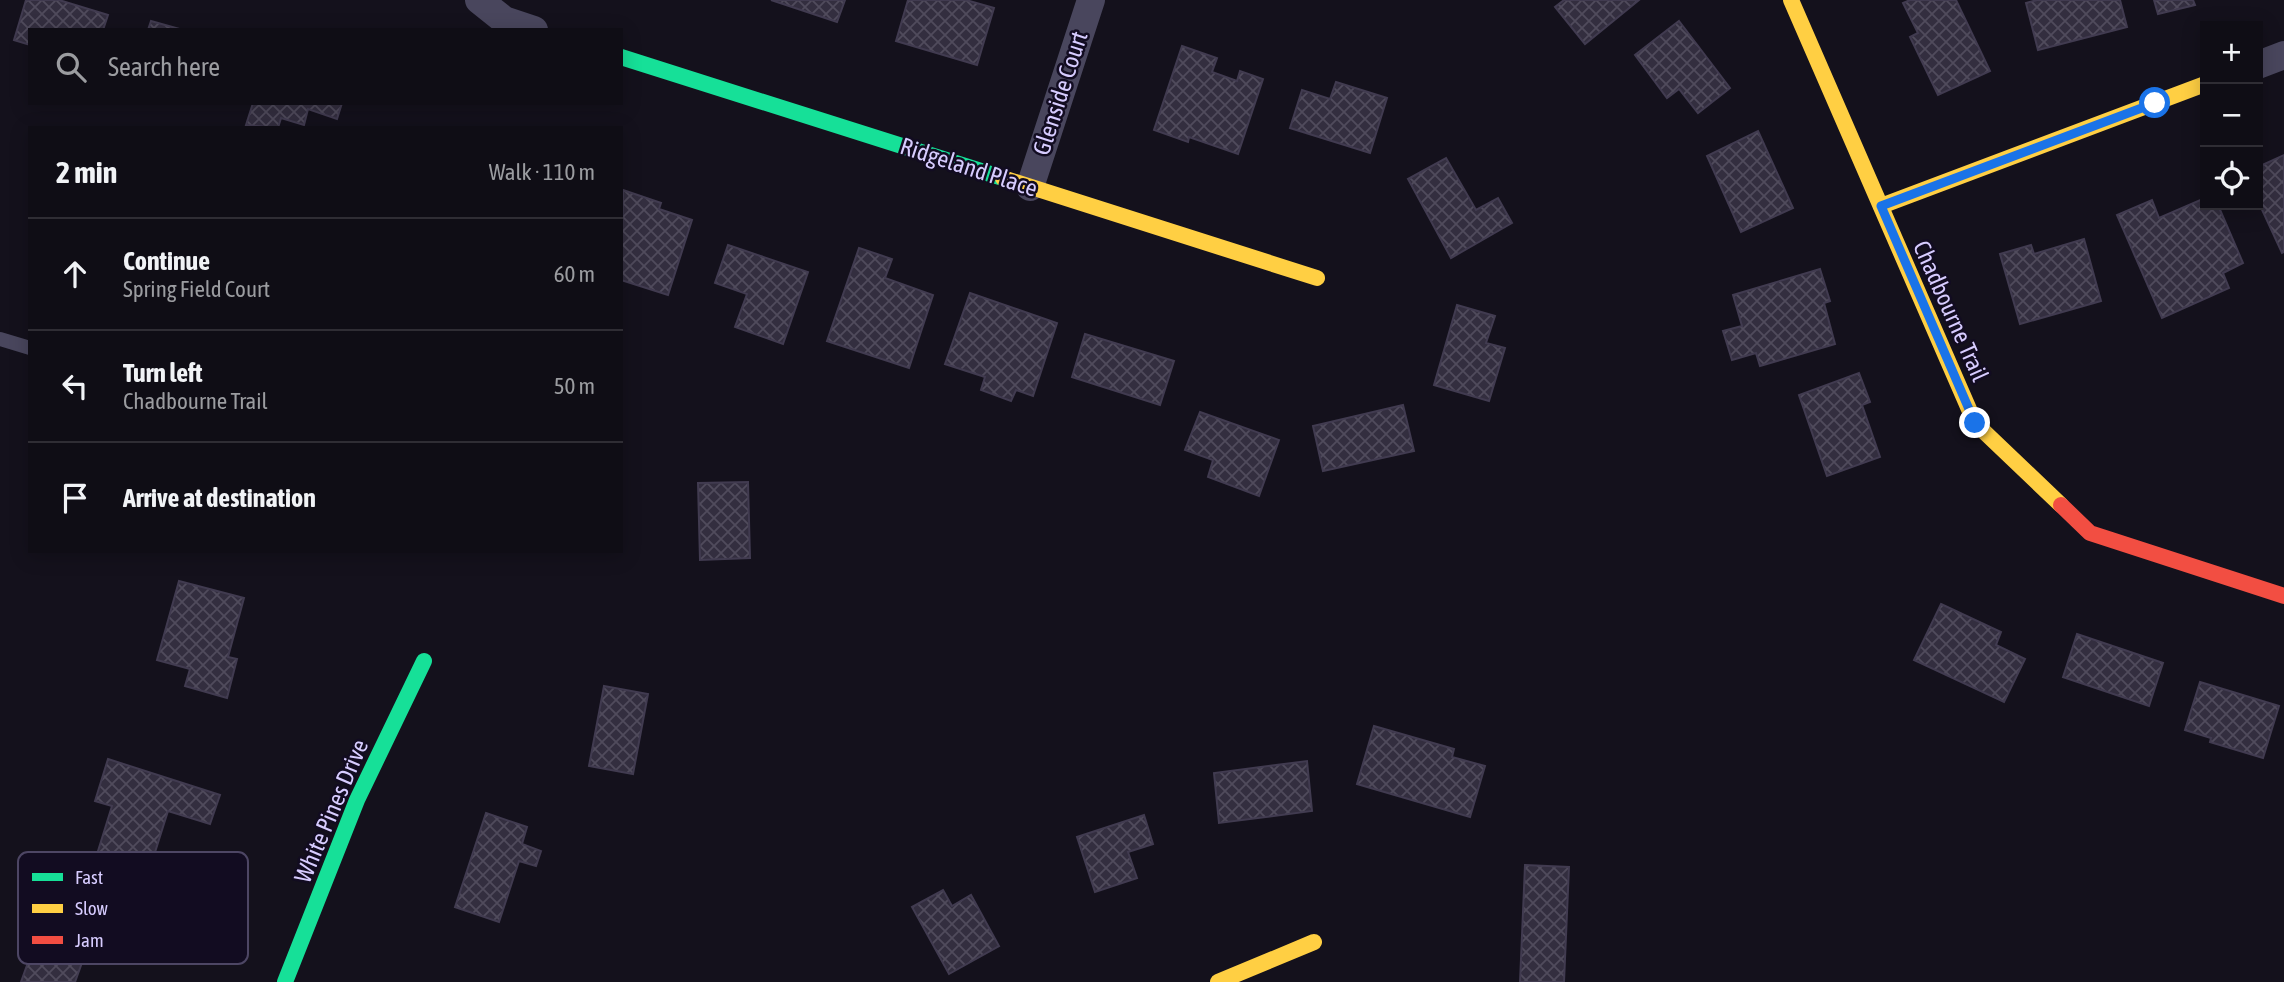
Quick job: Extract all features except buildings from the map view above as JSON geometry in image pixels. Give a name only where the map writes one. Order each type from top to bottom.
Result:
[{"type":"street","points":[[479,0],[504,20],[528,28]]},
{"type":"street","name":"Glenside Court","points":[[1030,187],[1091,0]]},
{"type":"street","name":"Chadbourne Trail","points":[[1791,0],[1975,423],[2090,533],[2284,596]]},
{"type":"street","points":[[2263,63],[2284,55]]},
{"type":"street","name":"Ridgeland Place","points":[[623,58],[1317,278]]},
{"type":"street","points":[[1881,206],[2200,87]]},
{"type":"street","name":"White Pines Drive","points":[[285,982],[357,800],[424,661]]},
{"type":"street","points":[[1218,982],[1314,942]]},
{"type":"lane","points":[[0,339],[28,347]]},
{"type":"traffic: fast","points":[[623,58],[1003,178]]},
{"type":"traffic: fast","points":[[285,982],[357,800],[424,661]]},
{"type":"traffic: slow","points":[[1791,0],[1975,423],[2061,505]]},
{"type":"traffic: slow","points":[[1881,206],[2200,86]]},
{"type":"traffic: slow","points":[[1003,178],[1317,278]]},
{"type":"traffic: slow","points":[[1218,982],[1314,942]]},
{"type":"traffic: jam","points":[[2061,505],[2090,533],[2284,596]]},
{"type":"route","points":[[1975,423],[1881,206],[2155,103]]}]
